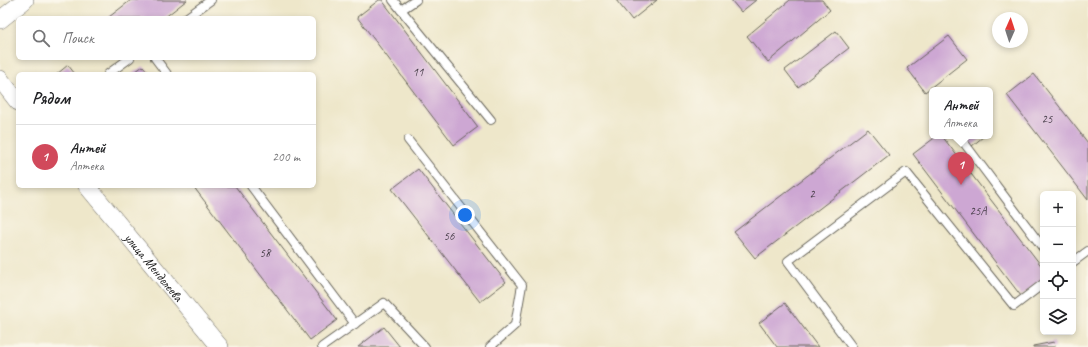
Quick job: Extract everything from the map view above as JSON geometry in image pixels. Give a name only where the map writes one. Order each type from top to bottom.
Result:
[{"type":"street","points":[[0,20],[25,0]]},
{"type":"street","points":[[0,79],[16,99]]},
{"type":"street","name":"улица Менделеева","points":[[89,188],[220,347]]},
{"type":"lane","points":[[189,16],[211,0]]},
{"type":"lane","points":[[393,0],[491,120]]},
{"type":"lane","points":[[401,10],[416,0]]},
{"type":"lane","points":[[111,72],[127,60]]},
{"type":"lane","points":[[156,60],[166,72]]},
{"type":"lane","points":[[961,139],[1040,244]]},
{"type":"lane","points":[[408,140],[522,285],[515,325],[490,347]]},
{"type":"lane","points":[[852,347],[788,261],[906,172],[1014,306],[1040,286]]},
{"type":"lane","points":[[253,188],[355,324]]},
{"type":"lane","points":[[1076,260],[1088,251]]},
{"type":"lane","points":[[322,347],[384,303],[425,347]]},
{"type":"building","points":[[131,0],[187,0],[167,16],[110,16]]},
{"type":"building","points":[[379,0],[382,0],[478,127],[454,145],[357,17]]},
{"type":"building","points":[[616,0],[657,0],[632,20]]},
{"type":"building","points":[[731,0],[756,0],[741,12]]},
{"type":"building","points":[[790,0],[822,0],[830,10],[768,62],[747,36]]},
{"type":"building","points":[[836,31],[849,48],[798,87],[785,70]]},
{"type":"building","points":[[949,36],[967,59],[931,87],[929,87],[925,92],[907,68]]},
{"type":"building","points":[[68,65],[73,72],[59,72]]},
{"type":"building","points":[[143,66],[148,72],[135,72]]},
{"type":"building","points":[[1034,74],[1088,143],[1088,200],[1007,95]]},
{"type":"building","points":[[868,129],[889,155],[755,258],[734,232]]},
{"type":"building","points":[[933,139],[944,139],[1040,264],[1040,281],[1021,296],[913,154]]},
{"type":"building","points":[[966,139],[980,139],[972,146]]},
{"type":"building","points":[[418,169],[506,282],[480,302],[392,189]]},
{"type":"building","points":[[195,188],[237,188],[337,320],[310,340]]},
{"type":"building","points":[[785,303],[818,347],[777,347],[759,323]]},
{"type":"building","points":[[384,327],[400,347],[358,347]]},
{"type":"building","points":[[1054,342],[1055,347],[1033,347],[1033,346]]},
{"type":"place","name":"Антей","points":[[961,185]]}]
